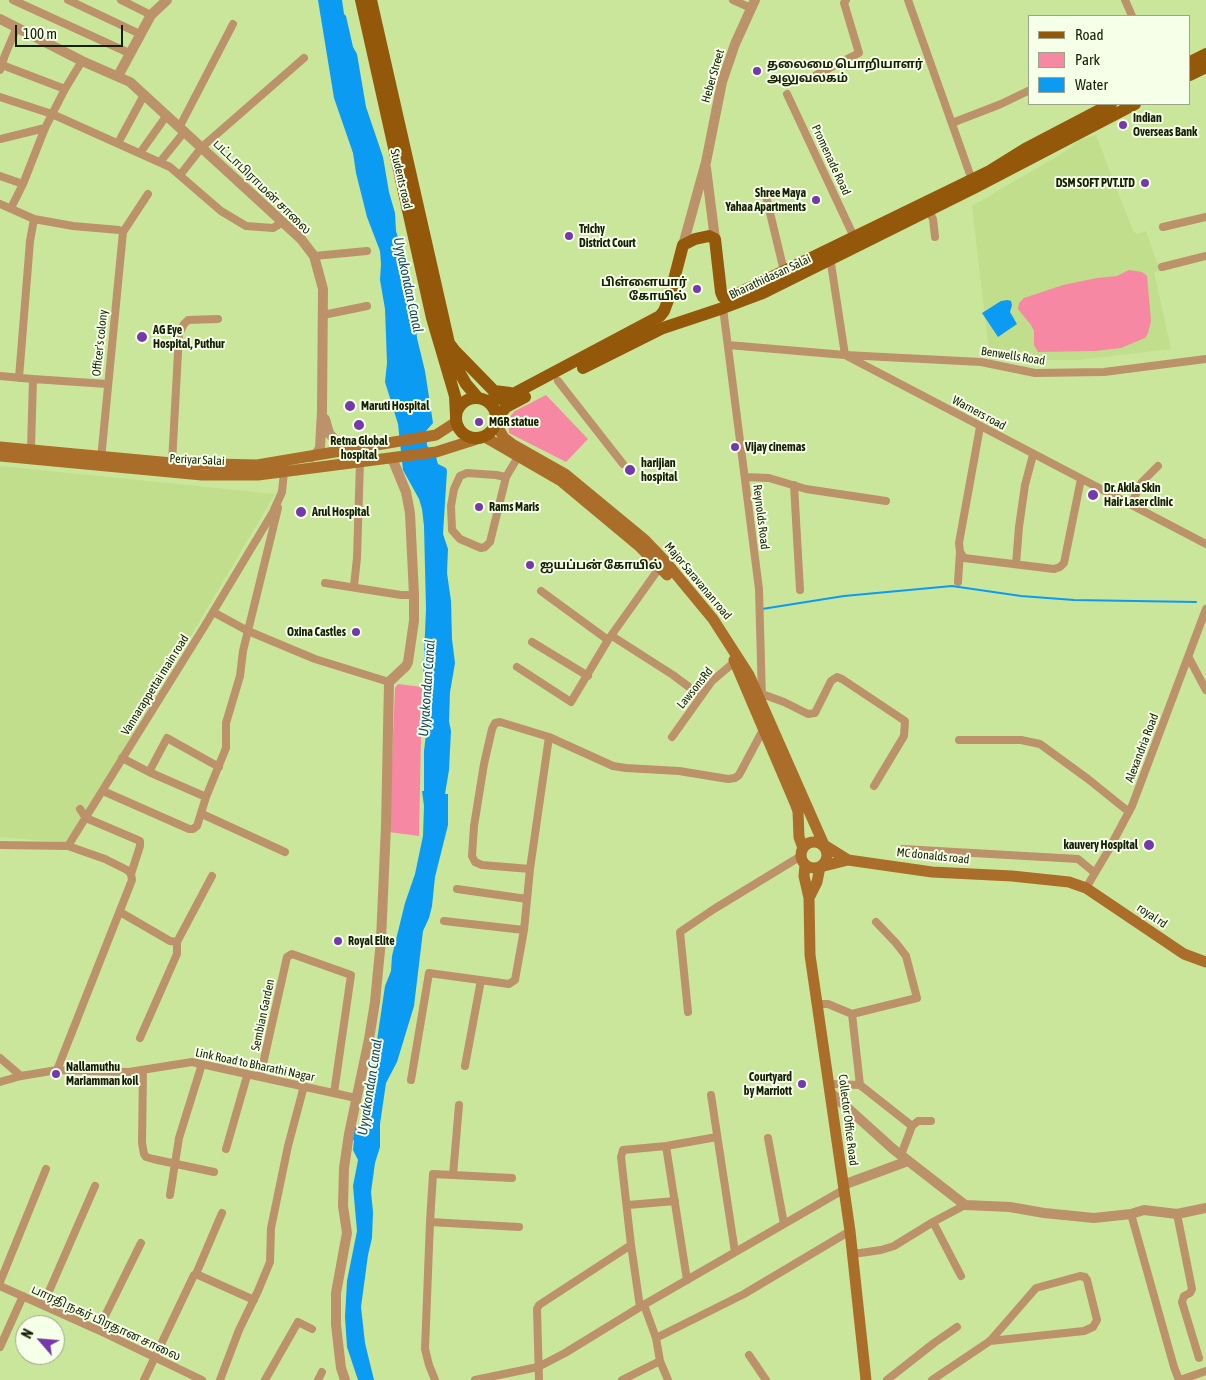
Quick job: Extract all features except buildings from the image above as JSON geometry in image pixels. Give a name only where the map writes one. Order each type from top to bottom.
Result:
[{"type":"main road","name":"Students road","points":[[361,0],[432,318],[455,396],[456,419]]},
{"type":"main road","points":[[370,0],[449,343],[457,368],[466,384],[496,411],[498,425],[490,434],[481,438],[436,452],[392,458]]},
{"type":"main road","points":[[1191,62],[1206,54]]},
{"type":"main road","points":[[1191,75],[1206,68]]},
{"type":"main road","name":"Bharathidasan Salai","points":[[715,239],[721,292],[723,297],[727,299],[784,272],[829,255],[929,211],[1072,130],[1110,105]]},
{"type":"main road","name":"Bharathidasan Salai","points":[[482,399],[498,399],[516,393],[662,322],[723,308],[763,293],[829,255],[854,237],[1072,130],[1132,105]]},
{"type":"main road","points":[[662,322],[683,245],[695,239],[709,236],[715,239]]},
{"type":"main road","name":"Bharathidasan Salai","points":[[498,425],[506,407],[558,381],[662,322]]},
{"type":"main road","points":[[449,343],[454,351],[494,391],[516,393]]},
{"type":"main road","points":[[481,438],[466,436],[458,428],[456,419],[462,404],[467,400],[482,399]]},
{"type":"main road","name":"Periyar Salai","points":[[0,456],[257,465],[436,435],[456,419]]},
{"type":"main road","name":"Major Saravanan road","points":[[498,425],[512,444],[565,474],[645,540],[713,619],[738,660],[749,674],[793,776],[802,808]]},
{"type":"main road","name":"Major Saravanan road","points":[[481,438],[560,481],[639,546],[660,567]]},
{"type":"main road","name":"Periyar Salai","points":[[0,447],[215,476],[258,475],[392,458]]},
{"type":"main road","points":[[660,567],[738,660],[764,730],[802,808],[827,849],[827,859],[820,867],[817,882],[808,898]]},
{"type":"main road","name":"Collector Office Road","points":[[802,808],[799,837],[808,898],[810,955],[850,1231],[866,1380]]},
{"type":"main road","points":[[824,845],[814,841],[806,844],[803,856],[814,868],[848,860]]},
{"type":"main road","name":"MC donalds road","points":[[824,845],[848,860],[932,872],[1012,876],[1069,882],[1086,888]]},
{"type":"main road","name":"royal rd","points":[[1086,888],[1184,954],[1206,962]]},
{"type":"street","points":[[13,0],[129,53]]},
{"type":"street","points":[[68,0],[140,34]]},
{"type":"street","points":[[121,0],[151,15]]},
{"type":"street","points":[[118,76],[151,15],[166,0]]},
{"type":"street","points":[[733,0],[753,4]]},
{"type":"street","points":[[816,75],[859,52],[844,3],[846,0]]},
{"type":"street","points":[[908,0],[972,180]]},
{"type":"street","points":[[1125,0],[1132,15]]},
{"type":"street","name":"Heber Street","points":[[706,162],[722,82],[735,44],[753,4]]},
{"type":"street","name":"பட்டாபிராமன் சாலை","points":[[0,19],[82,61],[130,82],[202,146],[301,239],[314,256],[323,289],[322,411],[320,448],[317,453],[310,457]]},
{"type":"street","points":[[160,162],[182,129],[233,24]]},
{"type":"street","points":[[17,27],[1,67],[65,89]]},
{"type":"street","points":[[180,175],[202,146],[304,58]]},
{"type":"street","points":[[11,208],[23,184],[45,128],[82,61]]},
{"type":"street","points":[[952,123],[1001,104],[1028,91]]},
{"type":"street","name":"Promenade Road","points":[[787,94],[854,237]]},
{"type":"street","points":[[118,143],[144,95]]},
{"type":"street","points":[[0,97],[52,114],[160,162],[180,175],[220,211],[246,226],[273,228],[283,222]]},
{"type":"street","points":[[140,153],[167,115]]},
{"type":"street","points":[[0,140],[45,128]]},
{"type":"street","points":[[706,162],[715,239]]},
{"type":"street","points":[[683,245],[706,162]]},
{"type":"street","points":[[0,176],[23,184]]},
{"type":"street","points":[[765,192],[784,272]]},
{"type":"street","points":[[0,204],[34,219],[123,232],[148,194]]},
{"type":"street","points":[[929,211],[933,219],[935,237]]},
{"type":"street","points":[[1163,227],[1206,217]]},
{"type":"street","points":[[19,378],[30,241],[34,219]]},
{"type":"street","name":"Officer's colony","points":[[101,461],[123,232]]},
{"type":"street","points":[[314,256],[366,251]]},
{"type":"street","points":[[829,255],[845,355]]},
{"type":"street","points":[[1162,267],[1206,256]]},
{"type":"street","points":[[323,315],[367,306]]},
{"type":"street","name":"Reynolds Road","points":[[723,308],[759,589],[764,730]]},
{"type":"street","points":[[172,463],[180,334],[188,320],[218,319]]},
{"type":"street","name":"Warners road","points":[[728,344],[845,355],[1206,544]]},
{"type":"street","name":"Benwells Road","points":[[845,355],[981,362],[1035,373],[1104,372],[1206,359]]},
{"type":"street","points":[[0,376],[107,384]]},
{"type":"street","points":[[31,450],[34,379]]},
{"type":"street","points":[[558,381],[623,464]]},
{"type":"street","points":[[322,411],[329,433],[334,440],[341,444],[367,447]]},
{"type":"street","points":[[958,582],[959,542],[980,427]]},
{"type":"street","points":[[1016,564],[1025,485],[1033,454]]},
{"type":"street","points":[[506,477],[467,473],[460,476],[454,489],[451,506],[452,530],[460,539],[481,548],[490,542],[506,477],[518,457]]},
{"type":"street","points":[[345,1380],[341,1368],[336,1326],[336,1294],[347,1233],[343,1206],[344,1168],[348,1134],[370,1039],[381,940],[389,682],[408,662],[414,621],[410,513],[406,492],[392,458]]},
{"type":"street","points":[[354,586],[357,558],[360,462]]},
{"type":"street","points":[[1131,504],[1142,482],[1158,466]]},
{"type":"street","name":"Vannarappettai main road","points":[[68,846],[273,512],[282,492],[284,472]]},
{"type":"street","points":[[745,477],[769,478],[806,489],[886,501]]},
{"type":"street","points":[[960,552],[964,558],[1054,569],[1060,567],[1064,563],[1081,479]]},
{"type":"street","points":[[794,485],[800,590]]},
{"type":"street","points":[[103,791],[189,829],[197,826],[206,797],[226,748],[226,723],[240,676],[243,651],[282,492]]},
{"type":"street","points":[[517,667],[571,702],[610,638],[660,567]]},
{"type":"street","points":[[325,583],[414,596]]},
{"type":"street","points":[[541,591],[701,696]]},
{"type":"street","name":"Alexandria Road","points":[[1086,888],[1129,812],[1206,609]]},
{"type":"street","points":[[213,612],[248,631],[315,659],[389,682]]},
{"type":"street","points":[[532,642],[588,676]]},
{"type":"street","points":[[1189,658],[1206,690]]},
{"type":"street","name":"LawsonsRd","points":[[672,737],[712,681],[738,660]]},
{"type":"street","points":[[762,694],[808,714],[815,713],[831,680],[837,677],[905,721],[904,736],[874,786]]},
{"type":"street","points":[[530,869],[482,864],[475,862],[472,856],[484,764],[492,729],[495,724],[500,722],[549,737],[613,766],[679,770],[728,779],[739,775],[764,730]]},
{"type":"street","points":[[411,1080],[429,973],[510,984],[515,980],[524,930],[530,869],[549,737]]},
{"type":"street","points":[[149,772],[167,738],[219,767]]},
{"type":"street","points":[[960,740],[1022,740],[1040,744],[1129,812]]},
{"type":"street","points":[[122,758],[206,797]]},
{"type":"street","points":[[57,1070],[132,880],[131,874],[140,846],[140,841],[86,818],[80,809]]},
{"type":"street","points":[[202,814],[285,852]]},
{"type":"street","points":[[0,845],[68,846],[105,859],[131,874]]},
{"type":"street","points":[[904,848],[1078,859],[1095,873]]},
{"type":"street","points":[[688,1012],[680,932],[714,909],[803,856]]},
{"type":"street","points":[[140,1038],[177,954],[178,942],[212,876]]},
{"type":"street","points":[[457,889],[527,899]]},
{"type":"street","points":[[120,912],[170,941],[178,942]]},
{"type":"street","points":[[444,921],[524,930]]},
{"type":"street","points":[[818,1004],[828,1004],[852,1014],[917,998],[906,956],[876,922]]},
{"type":"street","name":"Sembian Garden","points":[[260,1077],[287,957],[292,954],[351,975],[334,1093]]},
{"type":"street","points":[[465,1066],[481,980]]},
{"type":"street","points":[[852,1014],[860,1085]]},
{"type":"street","points":[[0,1058],[21,1076]]},
{"type":"street","name":"Link Road to Bharathi Nagar","points":[[0,1082],[21,1076],[57,1070],[129,1072],[192,1062],[247,1076],[260,1077],[356,1098]]},
{"type":"street","points":[[170,1195],[179,1138],[202,1064]]},
{"type":"street","points":[[143,1070],[142,1143],[146,1157],[174,1165],[214,1172]]},
{"type":"street","points":[[226,1149],[247,1076]]},
{"type":"street","points":[[830,1088],[860,1085],[912,1126]]},
{"type":"street","points":[[220,1380],[238,1330],[254,1300],[270,1262],[271,1228],[288,1146],[304,1086]]},
{"type":"street","points":[[830,1088],[905,1158],[966,1205]]},
{"type":"street","points":[[711,1095],[735,1252]]},
{"type":"street","points":[[453,1175],[460,1105]]},
{"type":"street","points":[[905,1158],[912,1126],[918,1121],[931,1121]]},
{"type":"street","points":[[668,1380],[660,1361],[656,1338],[642,1306],[631,1245],[628,1205],[621,1157],[623,1150],[666,1146],[717,1137]]},
{"type":"street","points":[[768,1138],[784,1224]]},
{"type":"street","points":[[666,1146],[687,1280]]},
{"type":"street","points":[[476,1380],[538,1367],[565,1354],[843,1187],[905,1158]]},
{"type":"street","points":[[0,1282],[46,1169]]},
{"type":"street","points":[[435,1380],[425,1349],[433,1174],[512,1178]]},
{"type":"street","points":[[43,1305],[95,1186]]},
{"type":"street","points":[[628,1205],[675,1201]]},
{"type":"street","points":[[853,1254],[894,1246],[933,1222],[966,1205],[1010,1207],[1044,1213],[1094,1218],[1130,1214],[1144,1210],[1177,1214],[1206,1208]]},
{"type":"street","points":[[144,1380],[196,1274],[222,1213]]},
{"type":"street","points":[[1130,1214],[1174,1367],[1180,1380],[1206,1371]]},
{"type":"street","points":[[1177,1214],[1192,1289],[1190,1293],[1184,1296],[1182,1302],[1199,1358]]},
{"type":"street","points":[[430,1222],[519,1227]]},
{"type":"street","points":[[933,1222],[961,1276]]},
{"type":"street","points":[[656,1338],[744,1294],[850,1231]]},
{"type":"street","points":[[98,1330],[141,1243]]},
{"type":"street","points":[[539,1380],[537,1309],[539,1304],[631,1245]]},
{"type":"street","points":[[196,1274],[254,1300]]},
{"type":"street","points":[[932,1380],[990,1341],[1036,1288],[1080,1276],[1085,1277],[1087,1280],[1096,1320],[1093,1327],[1084,1331],[990,1341]]},
{"type":"street","name":"பாரதி நகர் பிரதான சாலை","points":[[0,1286],[202,1380]]},
{"type":"street","points":[[0,1346],[23,1296]]},
{"type":"street","points":[[265,1380],[298,1322],[312,1329]]},
{"type":"street","points":[[887,1380],[957,1327]]},
{"type":"street","points":[[749,1355],[766,1380]]},
{"type":"street","points":[[622,1380],[660,1361]]},
{"type":"street","points":[[318,1380],[322,1372]]},
{"type":"shaded area","points":[[1096,135],[1133,231],[1137,234],[1146,231],[1160,271],[1154,272],[1171,349],[1078,360],[990,360],[972,206],[1066,151],[1079,140]]},
{"type":"shaded area","points":[[0,466],[275,494],[68,843],[0,837]]},
{"type":"green space","points":[[1129,270],[1142,272],[1147,276],[1151,321],[1145,338],[1121,348],[1095,351],[1038,352],[1034,345],[1034,331],[1018,309],[1019,303],[1024,298],[1063,285],[1117,276]]},
{"type":"green space","points":[[546,395],[588,439],[566,462],[509,433],[508,419],[515,411]]},
{"type":"green space","points":[[398,684],[422,687],[419,836],[389,832],[395,688]]},
{"type":"water","name":"Uyyakondan Canal","points":[[318,0],[342,0],[353,47],[357,54],[366,107],[383,157],[395,213],[396,231],[406,263],[408,287],[415,316],[417,338],[425,371],[433,423],[426,431],[427,445],[431,454],[436,457],[438,464],[446,468],[447,471],[443,534],[448,549],[447,573],[451,601],[455,663],[450,692],[449,721],[451,731],[449,770],[445,794],[448,794],[448,825],[435,877],[432,906],[423,931],[414,1006],[397,1062],[386,1083],[380,1124],[380,1147],[375,1163],[371,1192],[373,1212],[372,1238],[361,1307],[365,1343],[374,1380],[358,1380],[347,1347],[345,1317],[347,1281],[357,1231],[353,1186],[358,1160],[353,1150],[354,1141],[352,1138],[354,1127],[362,1126],[366,1099],[374,1076],[375,1054],[385,986],[391,971],[392,956],[405,903],[415,874],[423,836],[424,806],[422,791],[424,791],[424,751],[427,726],[423,679],[426,609],[424,526],[419,499],[403,470],[398,424],[385,382],[387,363],[385,309],[380,280],[380,251],[367,217],[353,153],[334,98]]},
{"type":"water","points":[[1001,301],[1011,301],[1010,312],[1017,324],[998,337],[982,313]]},
{"type":"waterway","points":[[762,609],[844,596],[952,586],[1021,596],[1074,600],[1196,602]]},
{"type":"place","name":"தலைமை பொறியாளர் அலுவலகம்","points":[[757,71]]},
{"type":"place","name":"Indian Overseas Bank","points":[[1123,125]]},
{"type":"place","name":"DSM SOFT PVT.LTD","points":[[1145,183]]},
{"type":"place","name":"Shree Maya Yahaa Apartments","points":[[816,200]]},
{"type":"place","name":"Trichy District Court","points":[[569,236]]},
{"type":"place","name":"பிள்ளையார் கோயில்","points":[[697,289]]},
{"type":"place","name":"AG Eye Hospital, Puthur","points":[[142,337]]},
{"type":"place","name":"Maruti Hospital","points":[[350,406]]},
{"type":"place","name":"MGR statue","points":[[479,422]]},
{"type":"place","name":"Retna Global hospital","points":[[359,425]]},
{"type":"place","name":"Vijay cinemas","points":[[735,447]]},
{"type":"place","name":"harijian hospital","points":[[630,470]]},
{"type":"place","name":"Dr. Akila Skin Hair Laser clinic","points":[[1093,495]]},
{"type":"place","name":"Rams Maris","points":[[479,507]]},
{"type":"place","name":"Arul Hospital","points":[[301,512]]},
{"type":"place","name":"ஐயப்பன் கோயில்","points":[[530,565]]},
{"type":"place","name":"Oxina Castles","points":[[356,632]]},
{"type":"place","name":"kauvery Hospital","points":[[1149,845]]},
{"type":"place","name":"Royal Elite","points":[[338,941]]},
{"type":"place","name":"Nallamuthu Mariamman koil","points":[[56,1074]]},
{"type":"place","name":"Courtyard by Marriott","points":[[802,1084]]}]
